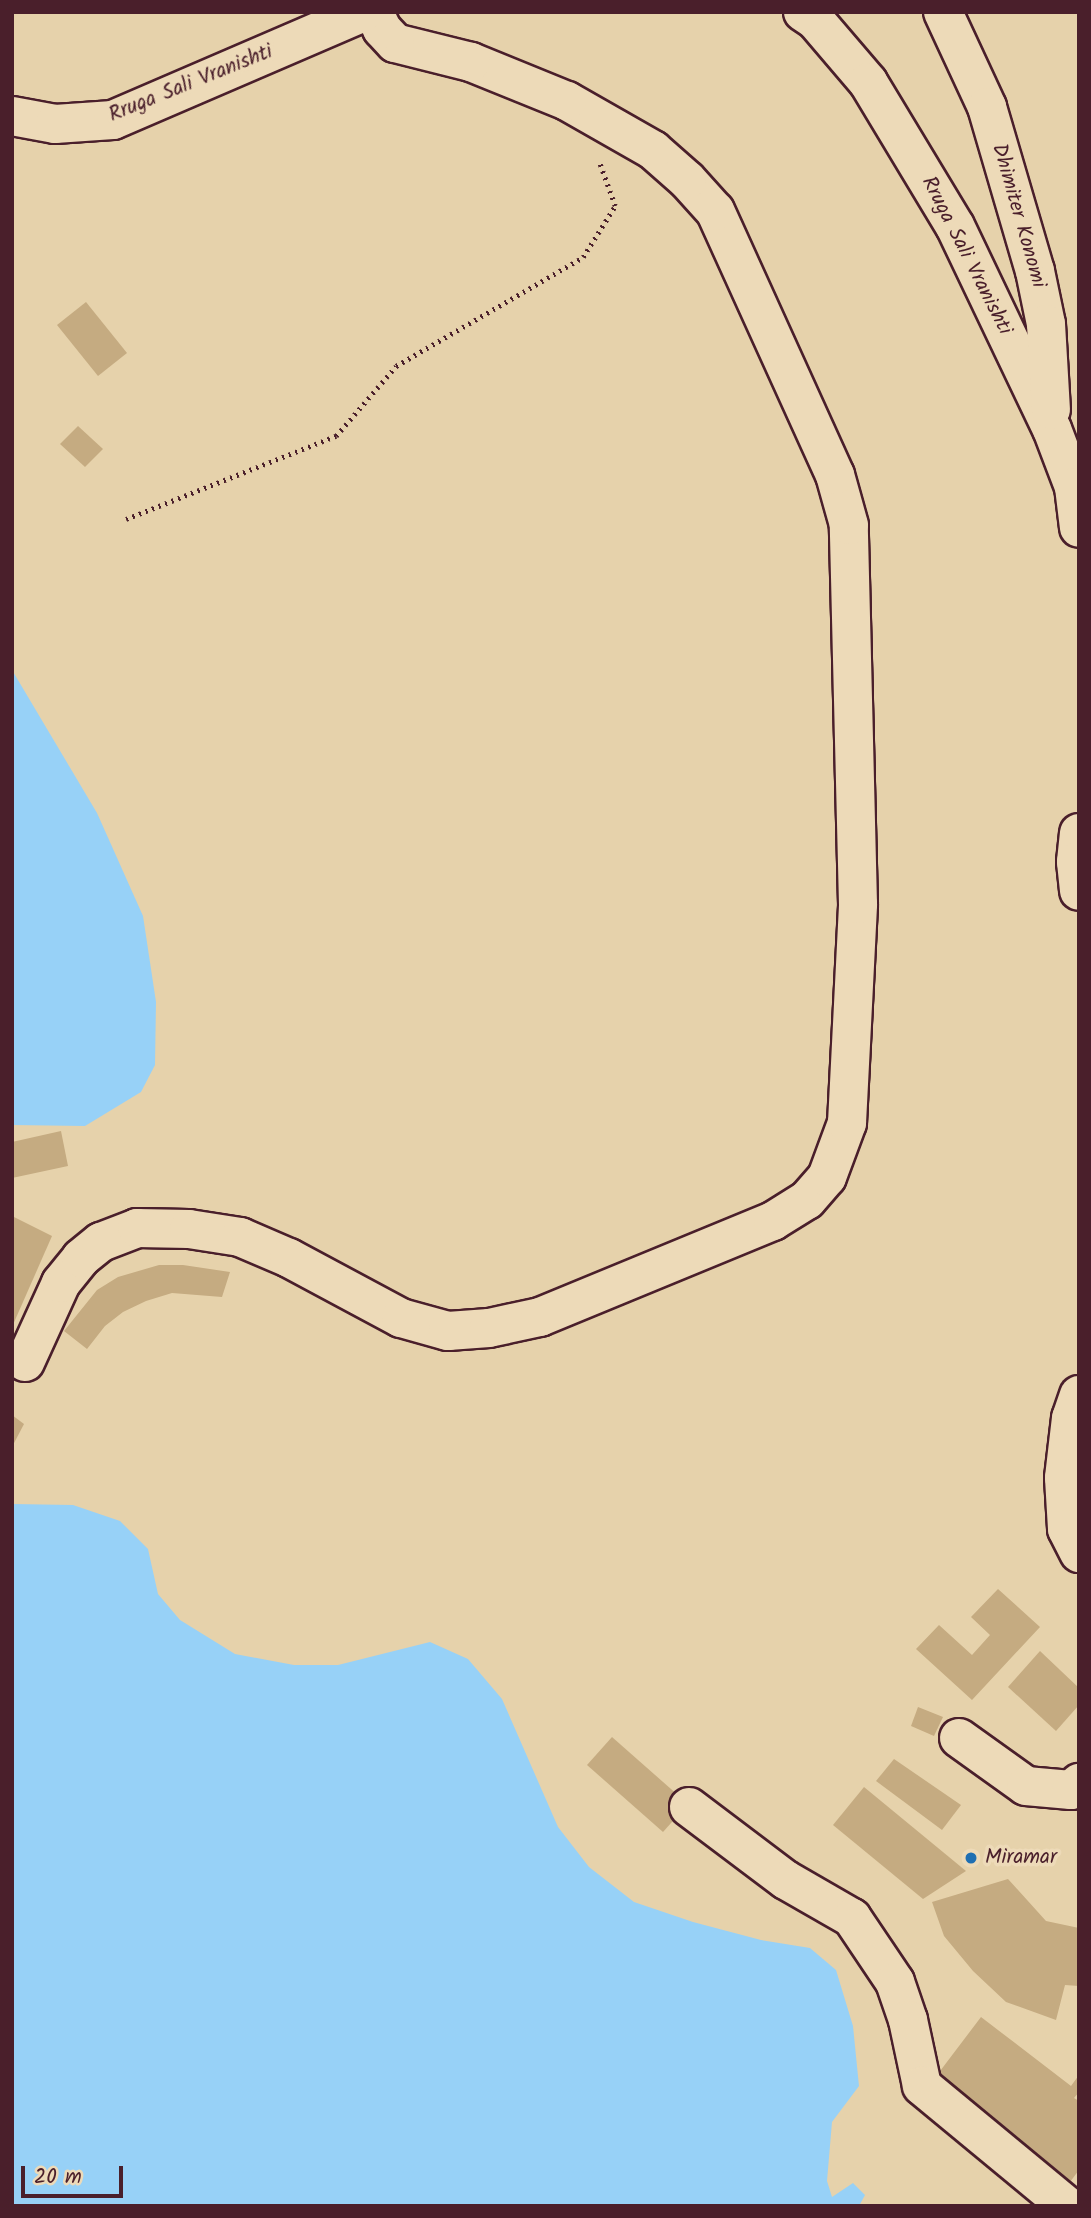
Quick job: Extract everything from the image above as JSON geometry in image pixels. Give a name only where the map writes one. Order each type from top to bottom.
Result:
[{"type":"street","name":"Rruga Sali Vranishti","points":[[12,116],[55,124],[113,120],[363,12]]},
{"type":"street","points":[[25,1362],[61,1283],[81,1258],[101,1242],[137,1228],[189,1229],[240,1237],[289,1258],[401,1318],[448,1331],[489,1328],[540,1317],[773,1221],[807,1200],[827,1177],[847,1123],[858,904],[849,525],[835,475],[715,211],[687,180],[653,150],[567,100],[471,62],[395,43],[382,29],[374,12]]},
{"type":"street","name":"Rruga Sali Vranishti","points":[[803,12],[815,20],[868,82],[955,226],[1052,429],[1076,488],[1079,528]]},
{"type":"street","name":"Dhimiter Konomi","points":[[943,12],[987,107],[1035,271],[1046,324],[1052,429]]},
{"type":"street","points":[[1079,833],[1079,891]]},
{"type":"street","points":[[1079,1395],[1071,1418],[1064,1478],[1067,1529],[1079,1553]]},
{"type":"street","points":[[959,1738],[1026,1786],[1072,1790],[1079,1783]]},
{"type":"street","points":[[689,1807],[786,1880],[852,1918],[895,1982],[908,2020],[922,2086],[1068,2206]]},
{"type":"path","points":[[126,519],[336,436],[396,366],[583,257],[615,206],[597,156]]},
{"type":"water","points":[[12,670],[97,813],[143,916],[156,1002],[155,1065],[141,1092],[85,1126],[12,1125]]},
{"type":"water","points":[[12,1504],[73,1505],[120,1521],[148,1549],[158,1594],[180,1620],[235,1654],[294,1665],[338,1665],[430,1642],[468,1659],[502,1699],[558,1827],[589,1867],[634,1902],[693,1922],[761,1940],[810,1948],[836,1970],[853,2026],[859,2086],[832,2122],[827,2181],[832,2197],[853,2183],[865,2195],[859,2206],[12,2206]]},
{"type":"building","points":[[86,302],[127,353],[98,376],[57,325]]},
{"type":"building","points":[[78,426],[103,449],[85,467],[60,444]]},
{"type":"building","points":[[61,1131],[68,1166],[12,1178],[12,1142]]},
{"type":"building","points":[[12,1216],[52,1236],[12,1327]]},
{"type":"building","points":[[159,1265],[183,1265],[230,1272],[222,1297],[172,1293],[146,1301],[123,1312],[105,1326],[87,1349],[64,1331],[97,1290],[118,1277]]},
{"type":"building","points":[[12,1415],[24,1424],[12,1447]]},
{"type":"building","points":[[998,1589],[1040,1627],[972,1700],[916,1649],[939,1625],[972,1655],[990,1635],[971,1617]]},
{"type":"building","points":[[1040,1651],[1079,1688],[1079,1705],[1056,1731],[1008,1687]]},
{"type":"building","points":[[918,1707],[943,1717],[934,1736],[911,1726]]},
{"type":"building","points":[[612,1737],[688,1804],[663,1832],[587,1765]]},
{"type":"building","points":[[894,1759],[961,1805],[942,1830],[876,1781]]},
{"type":"building","points":[[864,1787],[966,1871],[923,1899],[833,1825]]},
{"type":"building","points":[[1008,1879],[1046,1921],[1079,1928],[1079,1986],[1065,1985],[1056,2020],[1006,2002],[973,1971],[944,1936],[932,1902]]},
{"type":"building","points":[[981,2017],[1071,2086],[1079,2075],[1079,2092],[1074,2098],[1079,2101],[1079,2170],[1067,2186],[931,2083]]},
{"type":"place","name":"Miramar","points":[[971,1858]]}]
